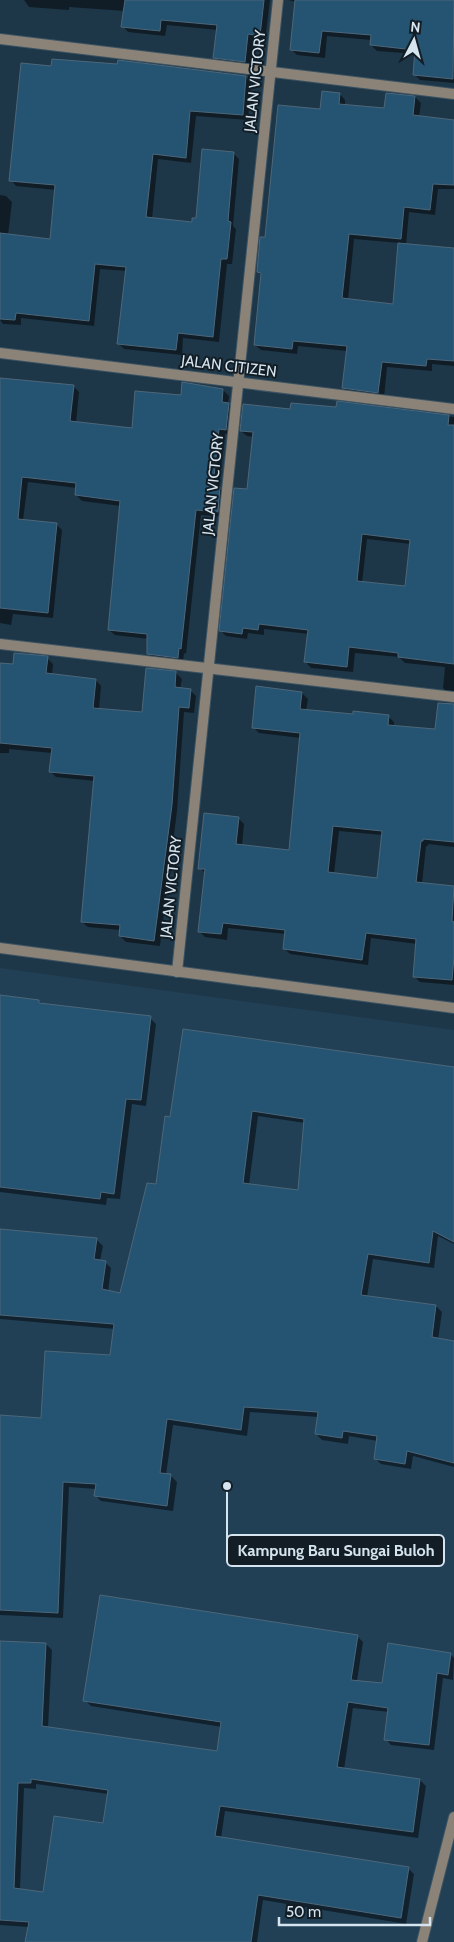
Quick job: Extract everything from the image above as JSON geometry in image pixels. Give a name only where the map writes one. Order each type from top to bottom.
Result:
[{"type":"street","name":"JALAN VICTORY","points":[[178,972],[278,0]]},
{"type":"street","points":[[0,39],[454,94]]},
{"type":"street","name":"JALAN CITIZEN","points":[[0,353],[454,409]]},
{"type":"street","points":[[0,644],[454,697]]},
{"type":"street","points":[[0,948],[454,1008]]},
{"type":"street","points":[[422,1942],[454,1817]]},
{"type":"shaded area","points":[[0,968],[454,1030],[454,1942],[0,1942]]},
{"type":"building","points":[[125,0],[264,0],[260,36],[248,34],[245,62],[213,58],[217,25],[161,20],[160,31],[121,27]]},
{"type":"building","points":[[295,0],[454,0],[453,79],[413,75],[415,50],[370,45],[371,35],[322,31],[319,53],[290,50]]},
{"type":"building","points":[[52,59],[117,64],[118,60],[246,76],[243,115],[190,111],[186,158],[153,154],[146,217],[192,222],[192,218],[196,218],[202,149],[234,152],[228,221],[231,222],[227,259],[221,259],[213,337],[178,333],[176,350],[117,344],[126,267],[95,264],[89,321],[16,313],[15,320],[0,319],[0,233],[50,239],[55,185],[9,181],[21,63],[51,66]]},
{"type":"building","points":[[322,91],[340,93],[339,104],[384,108],[386,93],[415,96],[413,115],[454,120],[454,185],[433,184],[430,210],[404,207],[401,239],[349,234],[342,298],[393,304],[398,243],[454,248],[454,361],[427,359],[426,366],[382,362],[378,393],[342,388],[347,346],[293,341],[292,349],[254,345],[261,273],[257,272],[260,237],[265,237],[278,105],[320,109]]},
{"type":"building","points":[[0,378],[74,385],[70,421],[132,428],[135,391],[181,395],[182,382],[223,389],[222,402],[229,403],[226,430],[219,429],[213,486],[220,487],[218,512],[196,510],[181,649],[179,648],[178,658],[147,654],[147,634],[108,630],[120,501],[75,495],[76,483],[22,477],[18,519],[57,523],[48,613],[0,608]]},
{"type":"building","points":[[337,401],[449,415],[448,425],[454,425],[454,664],[398,657],[398,653],[349,647],[347,667],[304,662],[308,630],[259,624],[258,630],[243,628],[242,634],[219,631],[234,488],[247,489],[253,432],[240,431],[243,404],[290,409],[291,403],[336,407]],"holes":[[[362,534],[410,540],[405,586],[357,581]]]},
{"type":"building","points":[[14,653],[48,656],[46,673],[96,679],[93,708],[142,712],[146,668],[176,671],[175,687],[191,689],[189,708],[179,707],[172,805],[154,941],[119,936],[120,925],[81,922],[94,776],[49,772],[52,748],[0,743],[0,663],[13,664]]},
{"type":"building","points":[[256,686],[302,692],[300,709],[353,714],[353,711],[389,715],[388,725],[435,729],[438,703],[454,704],[454,842],[423,839],[421,841],[416,882],[454,886],[452,921],[454,922],[454,957],[452,980],[413,977],[416,939],[366,933],[362,960],[283,949],[285,930],[223,923],[221,934],[198,932],[205,869],[198,869],[204,813],[239,817],[236,844],[289,850],[300,733],[252,728]],"holes":[[[333,826],[382,831],[377,878],[328,872]]]},
{"type":"building","points":[[0,995],[39,1000],[39,1003],[151,1016],[141,1100],[126,1099],[114,1194],[101,1192],[100,1199],[0,1187]]},
{"type":"building","points":[[183,1029],[454,1067],[454,1242],[433,1231],[429,1263],[368,1254],[361,1295],[436,1305],[432,1337],[454,1341],[454,1463],[407,1451],[405,1464],[374,1459],[377,1436],[343,1431],[342,1438],[315,1434],[318,1412],[244,1407],[241,1430],[167,1419],[160,1473],[171,1474],[167,1506],[94,1496],[96,1484],[63,1482],[58,1613],[0,1610],[0,1415],[41,1418],[45,1351],[110,1355],[114,1324],[0,1315],[0,1229],[97,1238],[94,1259],[106,1261],[102,1289],[120,1293],[147,1183],[156,1184],[165,1116],[170,1117]],"holes":[[[252,1111],[304,1119],[298,1190],[243,1183]]]},
{"type":"building","points":[[100,1595],[358,1635],[351,1680],[382,1683],[388,1643],[451,1653],[448,1675],[437,1673],[429,1745],[384,1740],[388,1708],[348,1702],[337,1767],[420,1779],[413,1832],[220,1806],[215,1836],[409,1867],[401,1918],[258,1895],[251,1942],[25,1942],[29,1922],[0,1920],[0,1641],[46,1643],[42,1726],[217,1751],[221,1722],[83,1701]],"holes":[[[31,1779],[108,1790],[103,1823],[54,1816],[43,1892],[14,1888],[18,1783],[31,1783]]]},
{"type":"place","name":"Kampung Baru Sungai Buloh","points":[[227,1486]]}]
